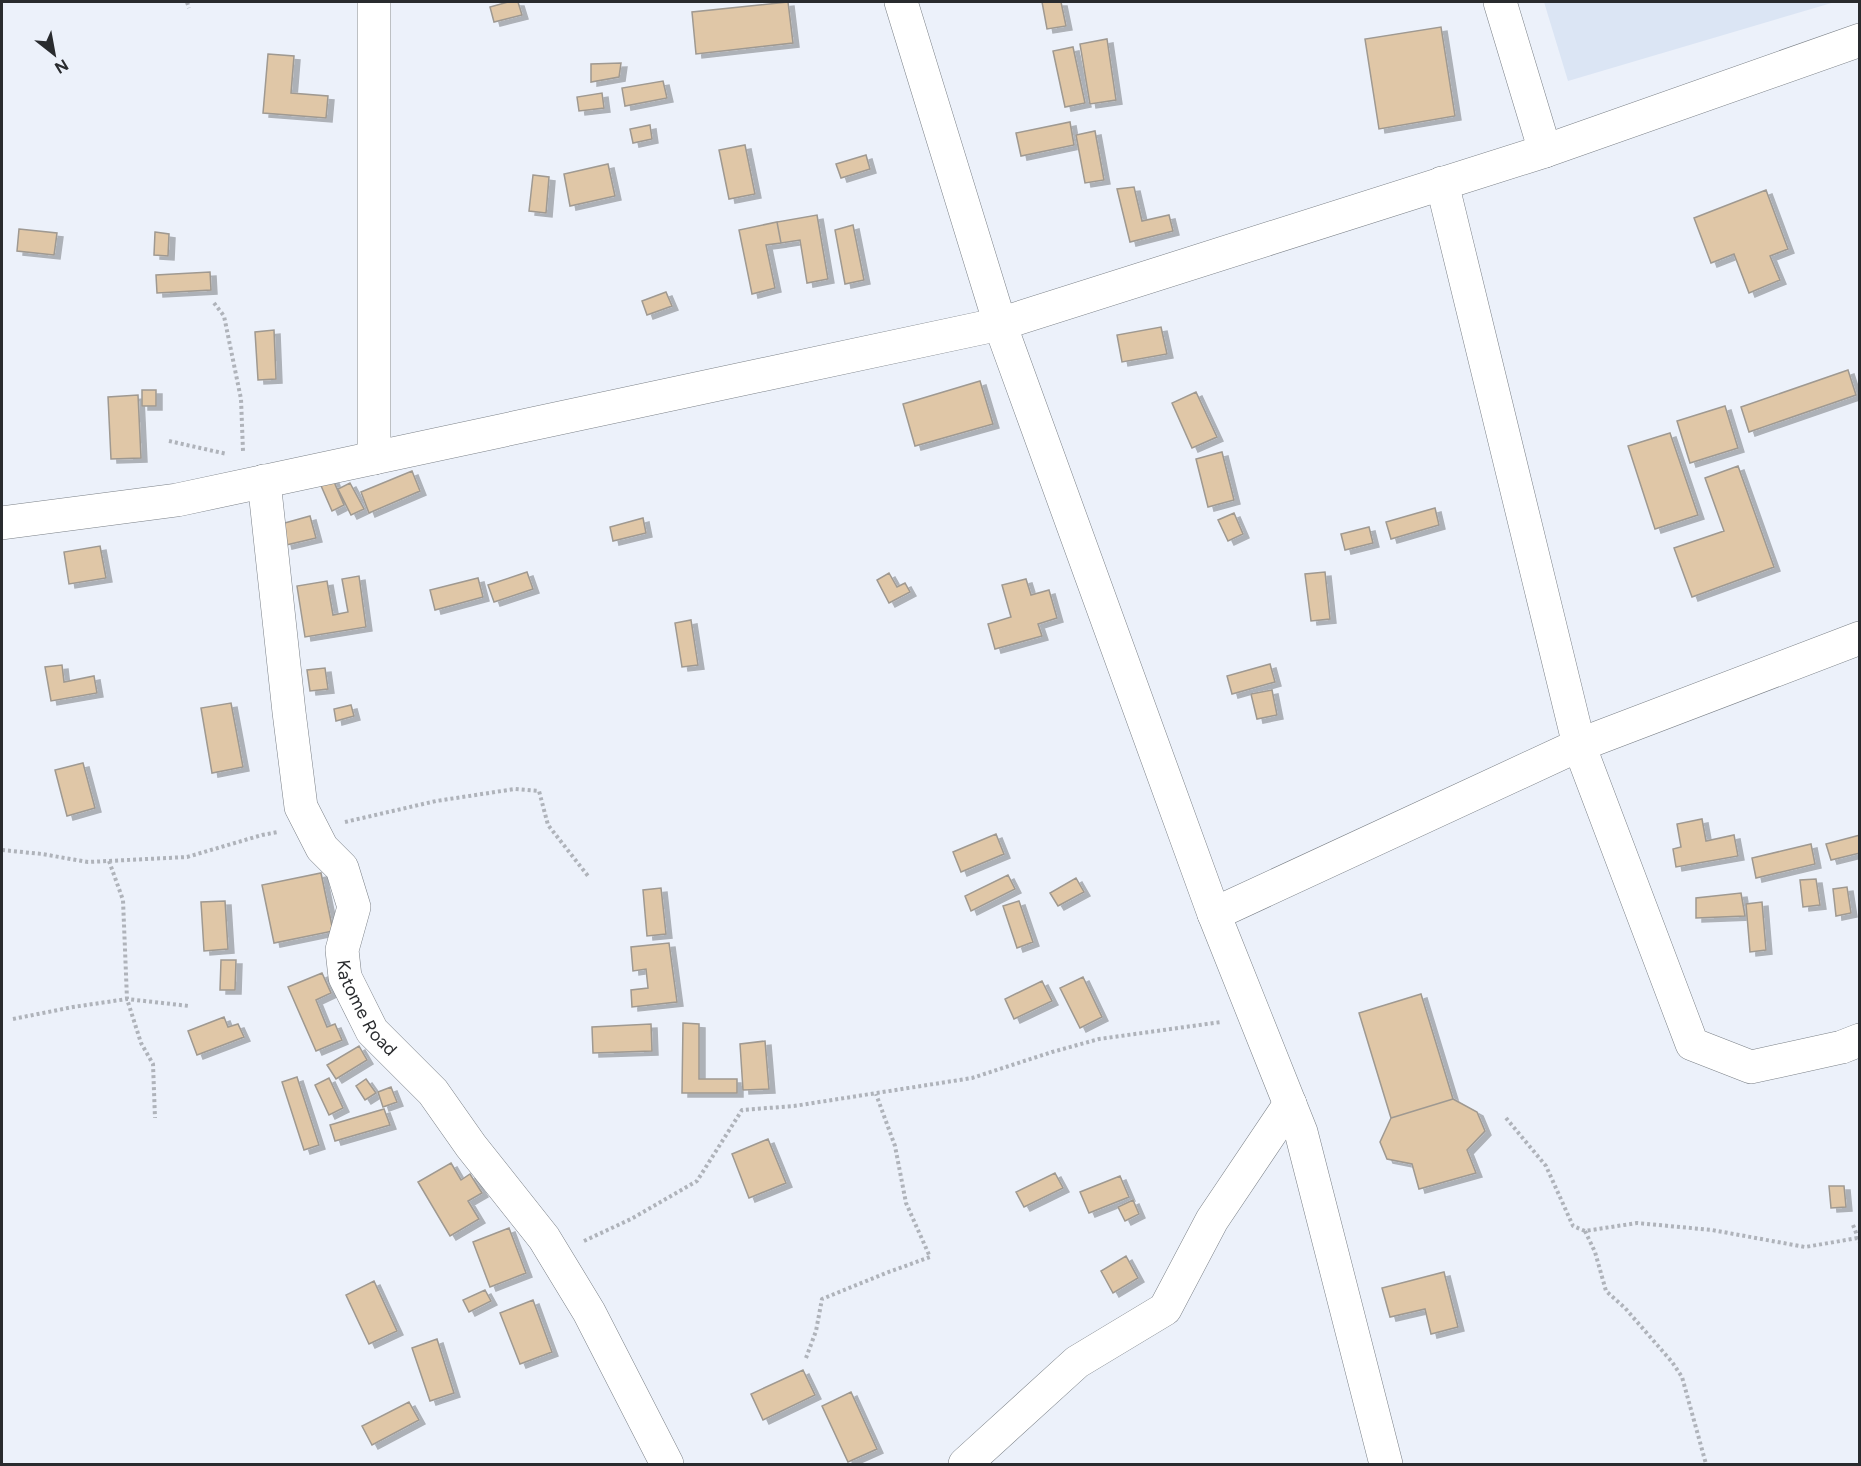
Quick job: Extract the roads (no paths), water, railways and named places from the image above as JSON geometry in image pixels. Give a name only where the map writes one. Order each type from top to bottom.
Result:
[{"type":"street","points":[[374,2],[374,458]]},
{"type":"street","points":[[901,2],[1000,324],[1214,914],[1301,1132],[1386,1464]]},
{"type":"street","points":[[1500,2],[1545,151]]},
{"type":"street","points":[[2,523],[177,500],[254,470],[374,458],[1000,324],[1545,151],[1860,40]]},
{"type":"street","points":[[1442,183],[1579,745],[1692,1044],[1751,1067],[1842,1047],[1860,1040]]},
{"type":"street","name":"Katome Road","points":[[254,470],[301,807],[322,848],[342,868],[354,907],[342,950],[345,977],[372,1031],[433,1092],[471,1146],[554,1253],[589,1312],[667,1464]]},
{"type":"street","points":[[1214,914],[1579,745],[1860,638]]},
{"type":"street","points":[[964,1464],[1077,1362],[1165,1309],[1212,1220],[1290,1104]]}]
